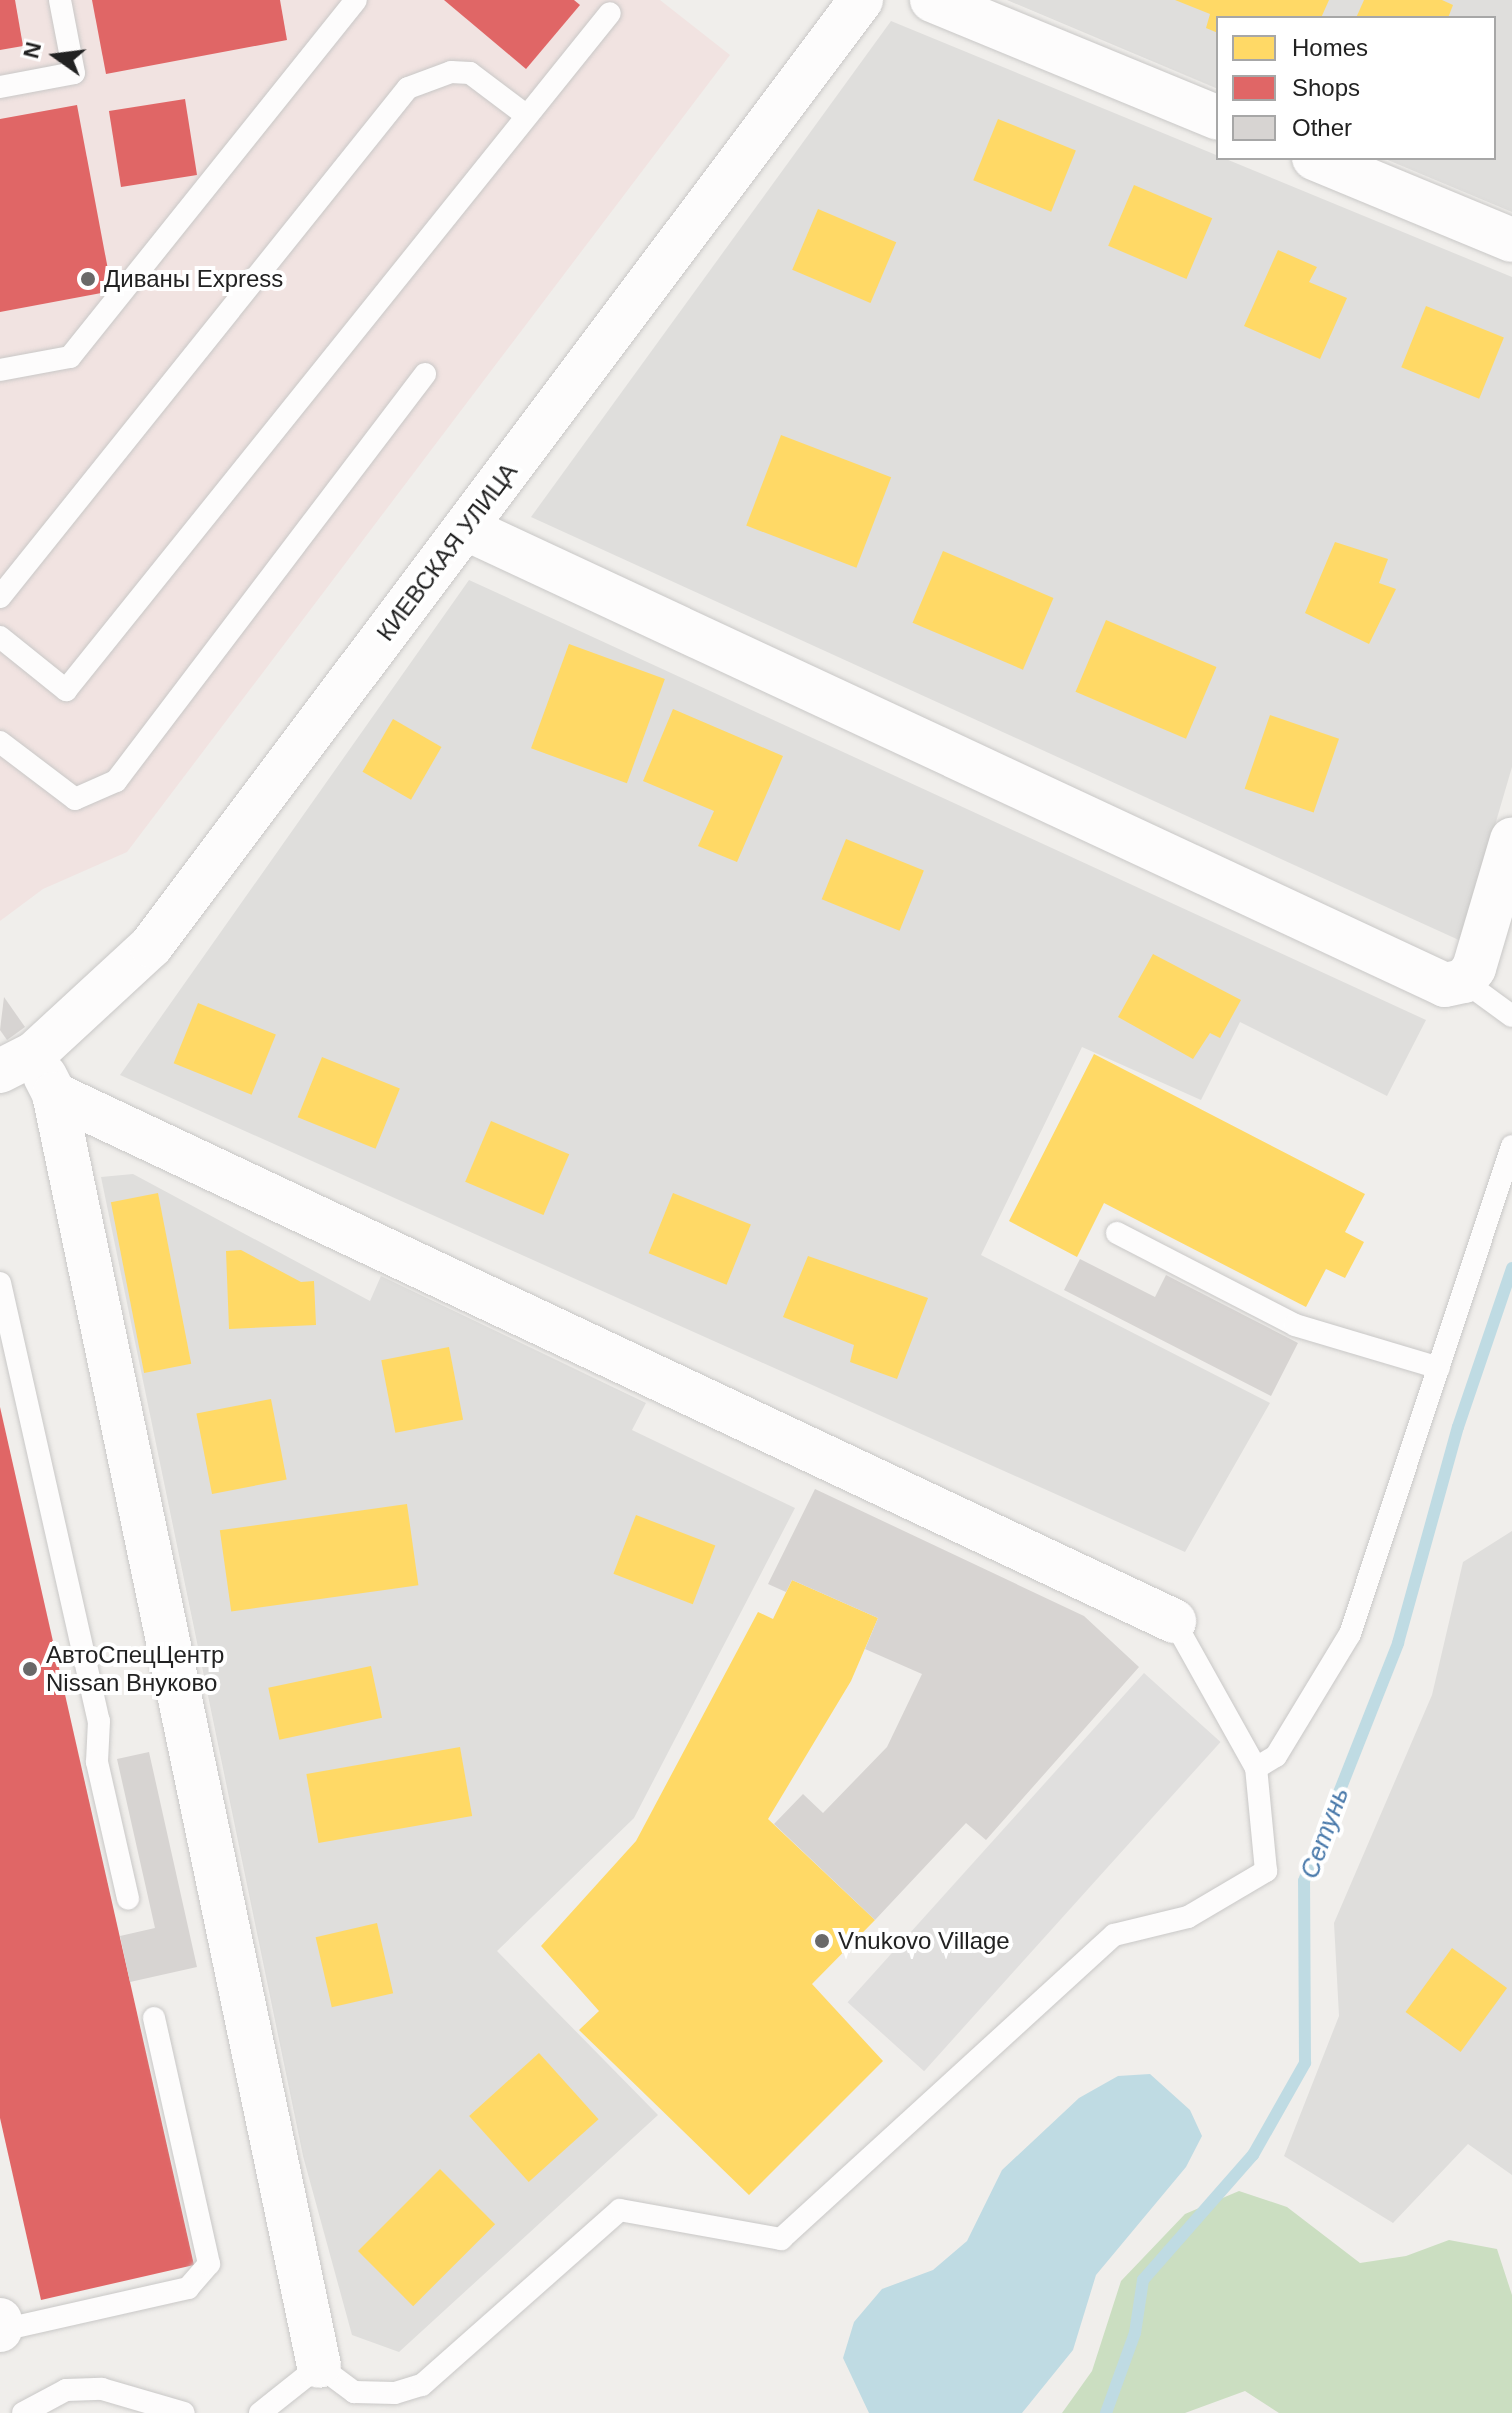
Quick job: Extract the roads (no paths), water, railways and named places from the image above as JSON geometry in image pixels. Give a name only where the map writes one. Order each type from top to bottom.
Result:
[{"type":"street","name":"КИЕВСКАЯ УЛИЦА","points":[[17,1063],[151,946],[861,0]]},
{"type":"street","points":[[932,0],[1216,117]]},
{"type":"street","points":[[1319,160],[1512,240]]},
{"type":"street","points":[[465,528],[1445,985],[1464,981],[1474,968],[1512,840]]},
{"type":"street","points":[[17,1063],[54,1094],[1174,1621]]},
{"type":"street","points":[[54,1094],[319,2366]]},
{"type":"lane","points":[[0,87],[74,73],[60,0]]},
{"type":"lane","points":[[0,370],[70,357],[356,0]]},
{"type":"lane","points":[[0,637],[66,690],[610,13]]},
{"type":"lane","points":[[0,597],[408,88],[451,72],[470,73],[527,116]]},
{"type":"lane","points":[[0,742],[75,799],[116,781],[425,374]]},
{"type":"lane","points":[[1464,981],[1512,1016]]},
{"type":"lane","points":[[1256,1768],[1276,1756],[1350,1634],[1512,1146]]},
{"type":"lane","points":[[1117,1233],[1295,1325],[1439,1368]]},
{"type":"lane","points":[[0,1283],[99,1721],[97,1762],[128,1899]]},
{"type":"lane","points":[[260,2413],[319,2366],[354,2392],[395,2393],[422,2385],[620,2210],[781,2239],[1114,1935],[1188,1917],[1266,1871],[1256,1768],[1174,1621]]},
{"type":"lane","points":[[1,2327],[188,2288],[209,2264],[154,2018]]},
{"type":"lane","points":[[23,2413],[66,2390],[102,2389],[184,2413]]},
{"type":"water","points":[[1150,2074],[1190,2110],[1202,2136],[1186,2167],[1096,2275],[1073,2350],[1022,2413],[869,2413],[843,2358],[854,2322],[882,2289],[933,2270],[967,2241],[1002,2170],[1079,2098],[1118,2076]]},
{"type":"waterway","name":"Сетунь","points":[[1106,2413],[1135,2333],[1143,2280],[1253,2155],[1305,2063],[1304,1881],[1398,1643],[1458,1427],[1512,1268]]},
{"type":"place","name":"Диваны Express","points":[[88,279]]},
{"type":"place","name":"АвтоСпецЦентр Nissan Внуково","points":[[30,1669]]},
{"type":"place","name":"Vnukovo Village","points":[[822,1941]]}]
